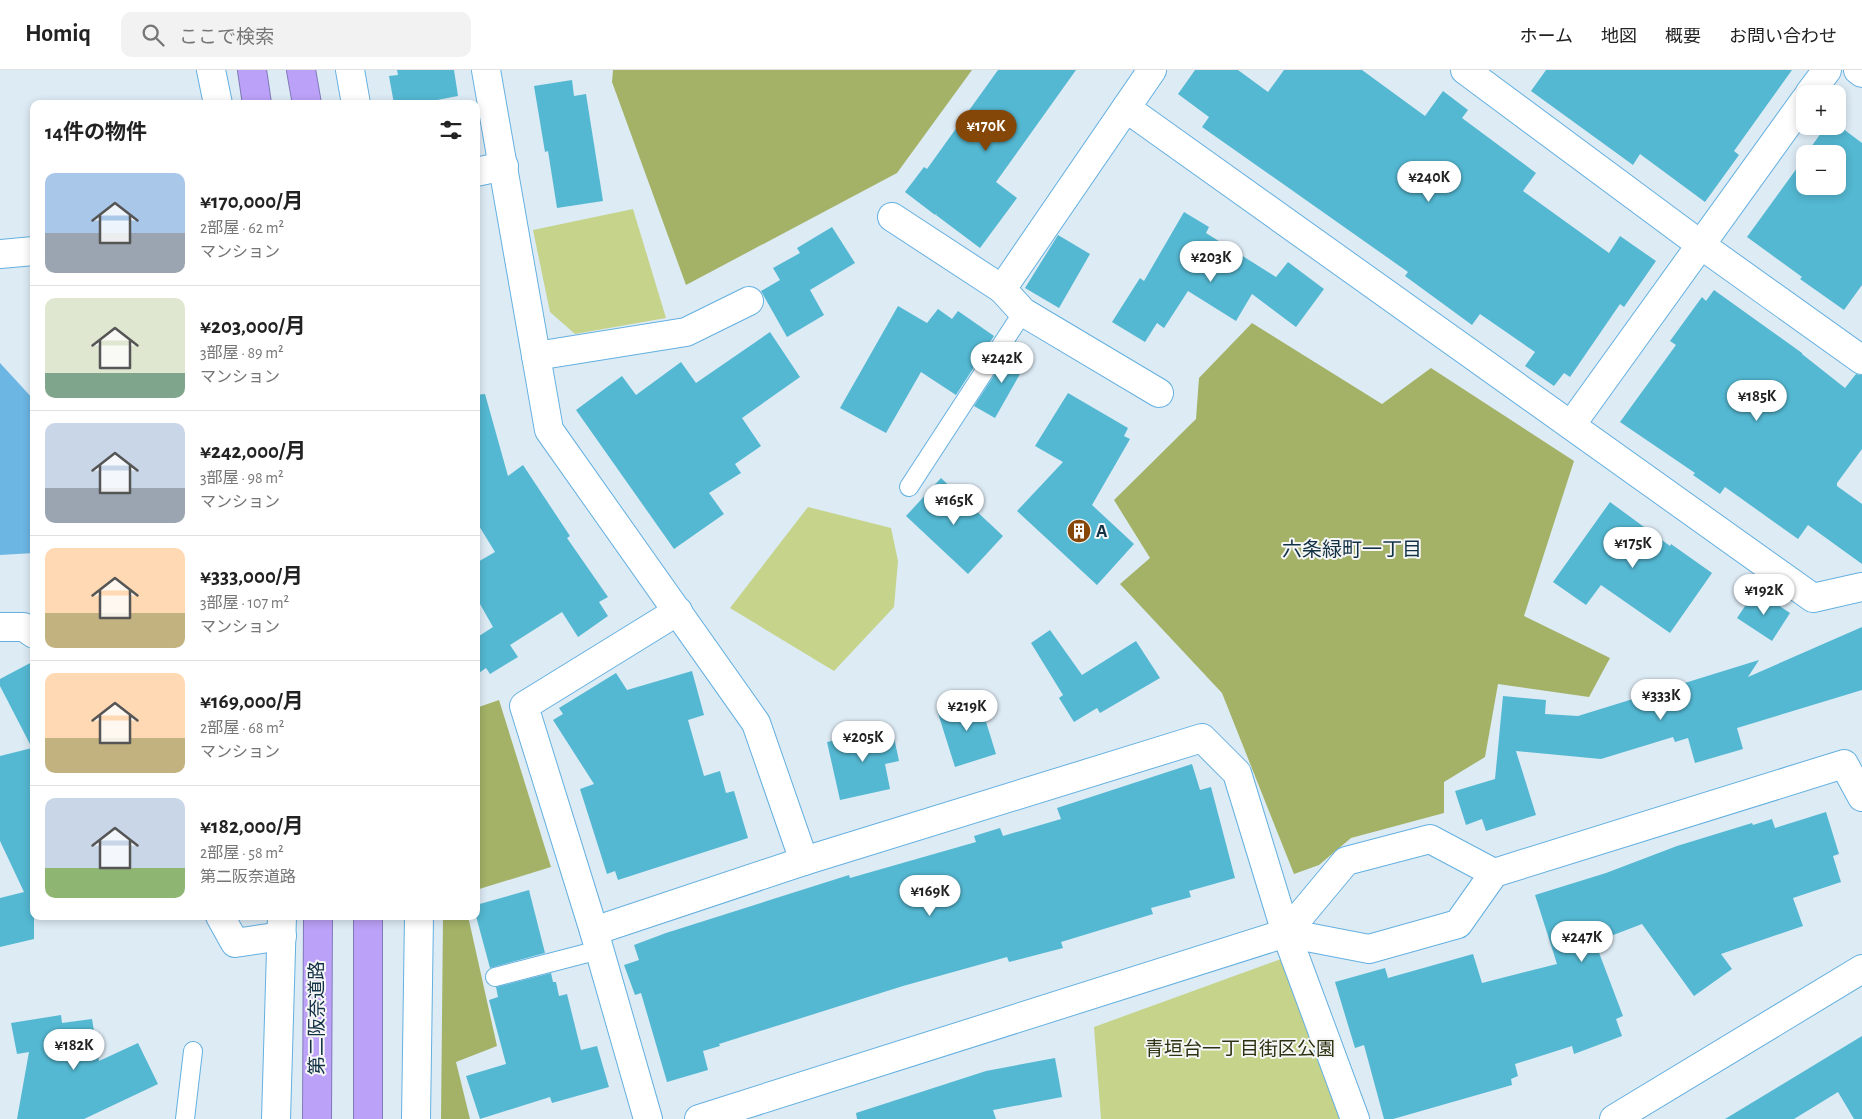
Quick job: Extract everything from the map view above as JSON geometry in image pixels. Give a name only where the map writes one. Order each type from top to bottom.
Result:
[{"type":"highway","points":[[252,70],[256,100]]},
{"type":"highway","points":[[301,70],[305,100]]},
{"type":"highway","name":"第二阪奈道路","points":[[317,1119],[318,920]]},
{"type":"highway","points":[[368,920],[368,1119]]},
{"type":"street","points":[[211,70],[217,100]]},
{"type":"street","points":[[350,70],[355,100]]},
{"type":"street","points":[[486,70],[550,430],[756,724],[804,861]]},
{"type":"street","points":[[1002,288],[1152,70]]},
{"type":"street","points":[[1465,70],[1701,245],[1862,360]]},
{"type":"street","points":[[1815,85],[1826,70]]},
{"type":"street","points":[[1858,70],[1862,73]]},
{"type":"street","points":[[1126,108],[1813,598],[1862,586]]},
{"type":"street","points":[[1571,425],[1796,113]]},
{"type":"street","points":[[480,171],[504,166]]},
{"type":"street","points":[[892,217],[1002,288],[1022,312],[1159,393]]},
{"type":"street","points":[[0,254],[30,251]]},
{"type":"street","points":[[536,356],[686,332],[749,301]]},
{"type":"street","points":[[648,1119],[596,940],[524,706],[678,611]]},
{"type":"street","points":[[0,627],[24,627],[30,631]]},
{"type":"street","points":[[596,940],[804,861],[1202,738],[1237,773],[1286,933],[1355,1119]]},
{"type":"street","points":[[699,1119],[1286,933],[1369,949],[1458,924],[1494,873],[1844,764],[1862,797]]},
{"type":"street","points":[[1286,933],[1346,861],[1430,839],[1494,873]]},
{"type":"street","points":[[222,920],[235,943],[282,926],[276,1119]]},
{"type":"street","points":[[416,1119],[419,920]]},
{"type":"street","points":[[1614,1119],[1862,969]]},
{"type":"lane","points":[[909,487],[1022,312]]},
{"type":"lane","points":[[494,977],[596,940]]},
{"type":"lane","points":[[185,1119],[193,1051]]},
{"type":"green space","points":[[613,70],[972,70],[897,173],[686,285],[612,82]]},
{"type":"green space","points":[[633,209],[666,318],[575,334],[550,312],[533,230]]},
{"type":"green space","points":[[1252,323],[1382,404],[1431,368],[1574,461],[1524,616],[1610,658],[1589,697],[1498,684],[1485,757],[1444,782],[1444,813],[1351,838],[1319,865],[1294,874],[1222,693],[1120,584],[1150,558],[1114,500],[1196,419],[1199,378]]},
{"type":"green space","points":[[808,507],[891,528],[898,561],[894,607],[834,671],[730,608]]},
{"type":"green space","points":[[499,700],[551,867],[480,889],[480,707]]},
{"type":"green space","points":[[443,920],[469,920],[497,1046],[456,1062],[470,1119],[441,1119]]},
{"type":"green space","name":"青垣台一丁目街区公園","points":[[1281,959],[1343,1119],[1101,1119],[1094,1027]]},
{"type":"water","points":[[0,363],[30,396],[30,553],[0,555]]},
{"type":"building","points":[[397,70],[454,70],[458,96],[437,100],[393,100],[389,76],[398,75]]},
{"type":"building","points":[[998,70],[1076,70],[996,182],[1017,198],[980,248],[936,215],[937,213],[935,215],[905,192],[924,167],[927,169]]},
{"type":"building","points":[[1195,70],[1238,70],[1268,92],[1284,70],[1362,70],[1425,116],[1443,91],[1468,110],[1462,118],[1536,173],[1523,191],[1609,253],[1620,236],[1656,261],[1624,307],[1620,304],[1570,377],[1564,373],[1554,386],[1525,366],[1535,352],[1480,314],[1472,325],[1405,276],[1408,272],[1202,127],[1209,117],[1178,94]]},
{"type":"building","points":[[1546,70],[1792,70],[1734,151],[1739,155],[1705,202],[1640,154],[1633,165],[1531,91]]},
{"type":"building","points":[[572,80],[574,96],[586,94],[603,201],[557,208],[548,151],[545,152],[534,86]]},
{"type":"building","points":[[1846,131],[1862,143],[1862,285],[1844,310],[1800,279],[1802,277],[1747,237],[1796,169],[1796,195],[1846,195],[1846,145],[1812,145],[1820,135],[1846,135]]},
{"type":"building","points":[[1184,212],[1209,227],[1206,233],[1276,277],[1288,262],[1324,289],[1296,327],[1252,294],[1236,321],[1188,291],[1164,328],[1157,323],[1145,342],[1112,322],[1140,278],[1144,281]]},
{"type":"building","points":[[832,227],[855,263],[810,290],[824,315],[787,337],[761,291],[780,280],[773,268],[800,253],[797,248]]},
{"type":"building","points":[[1058,235],[1090,254],[1059,308],[1025,288]]},
{"type":"building","points":[[1714,290],[1802,353],[1845,388],[1856,374],[1862,375],[1862,449],[1837,483],[1837,486],[1862,504],[1862,564],[1808,525],[1798,539],[1725,487],[1720,494],[1693,475],[1695,473],[1620,422],[1676,345],[1670,341],[1702,297],[1706,301]]},
{"type":"building","points":[[898,306],[927,323],[938,309],[952,319],[958,311],[994,336],[956,395],[921,372],[886,433],[840,408]]},
{"type":"building","points":[[770,332],[800,377],[742,418],[761,446],[735,464],[741,473],[709,493],[724,514],[674,549],[576,410],[622,376],[636,395],[681,362],[696,383]]},
{"type":"building","points":[[1012,348],[1028,360],[995,418],[974,406]]},
{"type":"building","points":[[1068,393],[1128,428],[1124,436],[1130,439],[1092,505],[1134,544],[1097,585],[1017,511],[1063,462],[1035,446]]},
{"type":"building","points":[[485,394],[508,476],[523,465],[570,536],[567,538],[608,597],[599,602],[608,616],[578,637],[562,612],[510,645],[518,657],[490,674],[486,668],[480,672],[480,635],[493,627],[480,604],[480,561],[495,552],[480,528],[480,395]]},
{"type":"building","points":[[941,478],[1003,536],[968,574],[906,516]]},
{"type":"building","points":[[1610,502],[1670,546],[1671,544],[1712,573],[1670,633],[1601,585],[1586,605],[1553,582]]},
{"type":"building","points":[[1756,590],[1790,613],[1772,641],[1737,618]]},
{"type":"building","points":[[1862,627],[1862,690],[1737,728],[1743,749],[1695,763],[1688,738],[1675,742],[1673,737],[1601,759],[1516,751],[1536,815],[1486,831],[1482,819],[1466,825],[1455,791],[1495,779],[1503,696],[1546,700],[1545,714],[1578,716],[1759,660],[1748,677]]},
{"type":"building","points":[[1050,630],[1082,675],[1136,641],[1160,678],[1100,713],[1097,708],[1074,722],[1059,698],[1063,695],[1031,643]]},
{"type":"building","points":[[30,663],[30,744],[0,686],[0,679]]},
{"type":"building","points":[[692,671],[704,715],[688,720],[704,776],[720,771],[726,793],[734,791],[748,838],[618,880],[615,871],[607,874],[580,789],[594,784],[553,720],[563,714],[559,708],[616,673],[627,690]]},
{"type":"building","points":[[978,696],[996,754],[955,767],[937,710]]},
{"type":"building","points":[[892,728],[899,761],[885,764],[890,789],[840,800],[827,742]]},
{"type":"building","points":[[30,748],[30,920],[34,920],[34,939],[0,947],[0,898],[24,892],[0,841],[0,756]]},
{"type":"building","points":[[1192,764],[1200,790],[1211,787],[1235,878],[1189,891],[1191,897],[1151,908],[1153,914],[1061,942],[1063,948],[1009,962],[1007,957],[903,986],[719,1044],[720,1046],[703,1051],[708,1070],[667,1082],[641,993],[635,995],[624,965],[639,960],[634,945],[666,933],[849,875],[850,878],[976,842],[974,836],[1000,828],[1003,836],[1061,819],[1057,808]]},
{"type":"building","points":[[1826,812],[1839,854],[1833,856],[1841,882],[1793,898],[1803,926],[1721,954],[1732,969],[1694,996],[1642,924],[1595,942],[1623,1016],[1616,1019],[1622,1036],[1574,1054],[1572,1046],[1515,1064],[1518,1076],[1511,1079],[1512,1085],[1393,1119],[1384,1119],[1364,1045],[1355,1048],[1335,982],[1385,968],[1388,978],[1473,954],[1482,983],[1557,964],[1535,895],[1606,873],[1677,846],[1752,823],[1753,825],[1772,819],[1775,828]]},
{"type":"building","points":[[529,890],[545,953],[490,968],[477,920],[480,920],[480,904]]},
{"type":"building","points":[[551,973],[553,982],[556,982],[559,996],[567,994],[581,1050],[597,1046],[609,1087],[552,1103],[550,1097],[480,1119],[466,1076],[506,1064],[489,1000],[498,997],[496,987]]},
{"type":"building","points":[[61,1015],[62,1023],[92,1019],[99,1061],[138,1043],[158,1084],[84,1119],[17,1119],[29,1052],[17,1054],[11,1023]]},
{"type":"building","points":[[1862,1036],[1862,1119],[1854,1119],[1838,1092],[1794,1119],[1725,1119]]},
{"type":"building","points":[[1055,1058],[1062,1097],[993,1110],[996,1119],[857,1119],[856,1113],[986,1071]]},
{"type":"place","name":"A","points":[[1079,531]]},
{"type":"district","name":"六条緑町一丁目","points":[[1352,550]]}]
